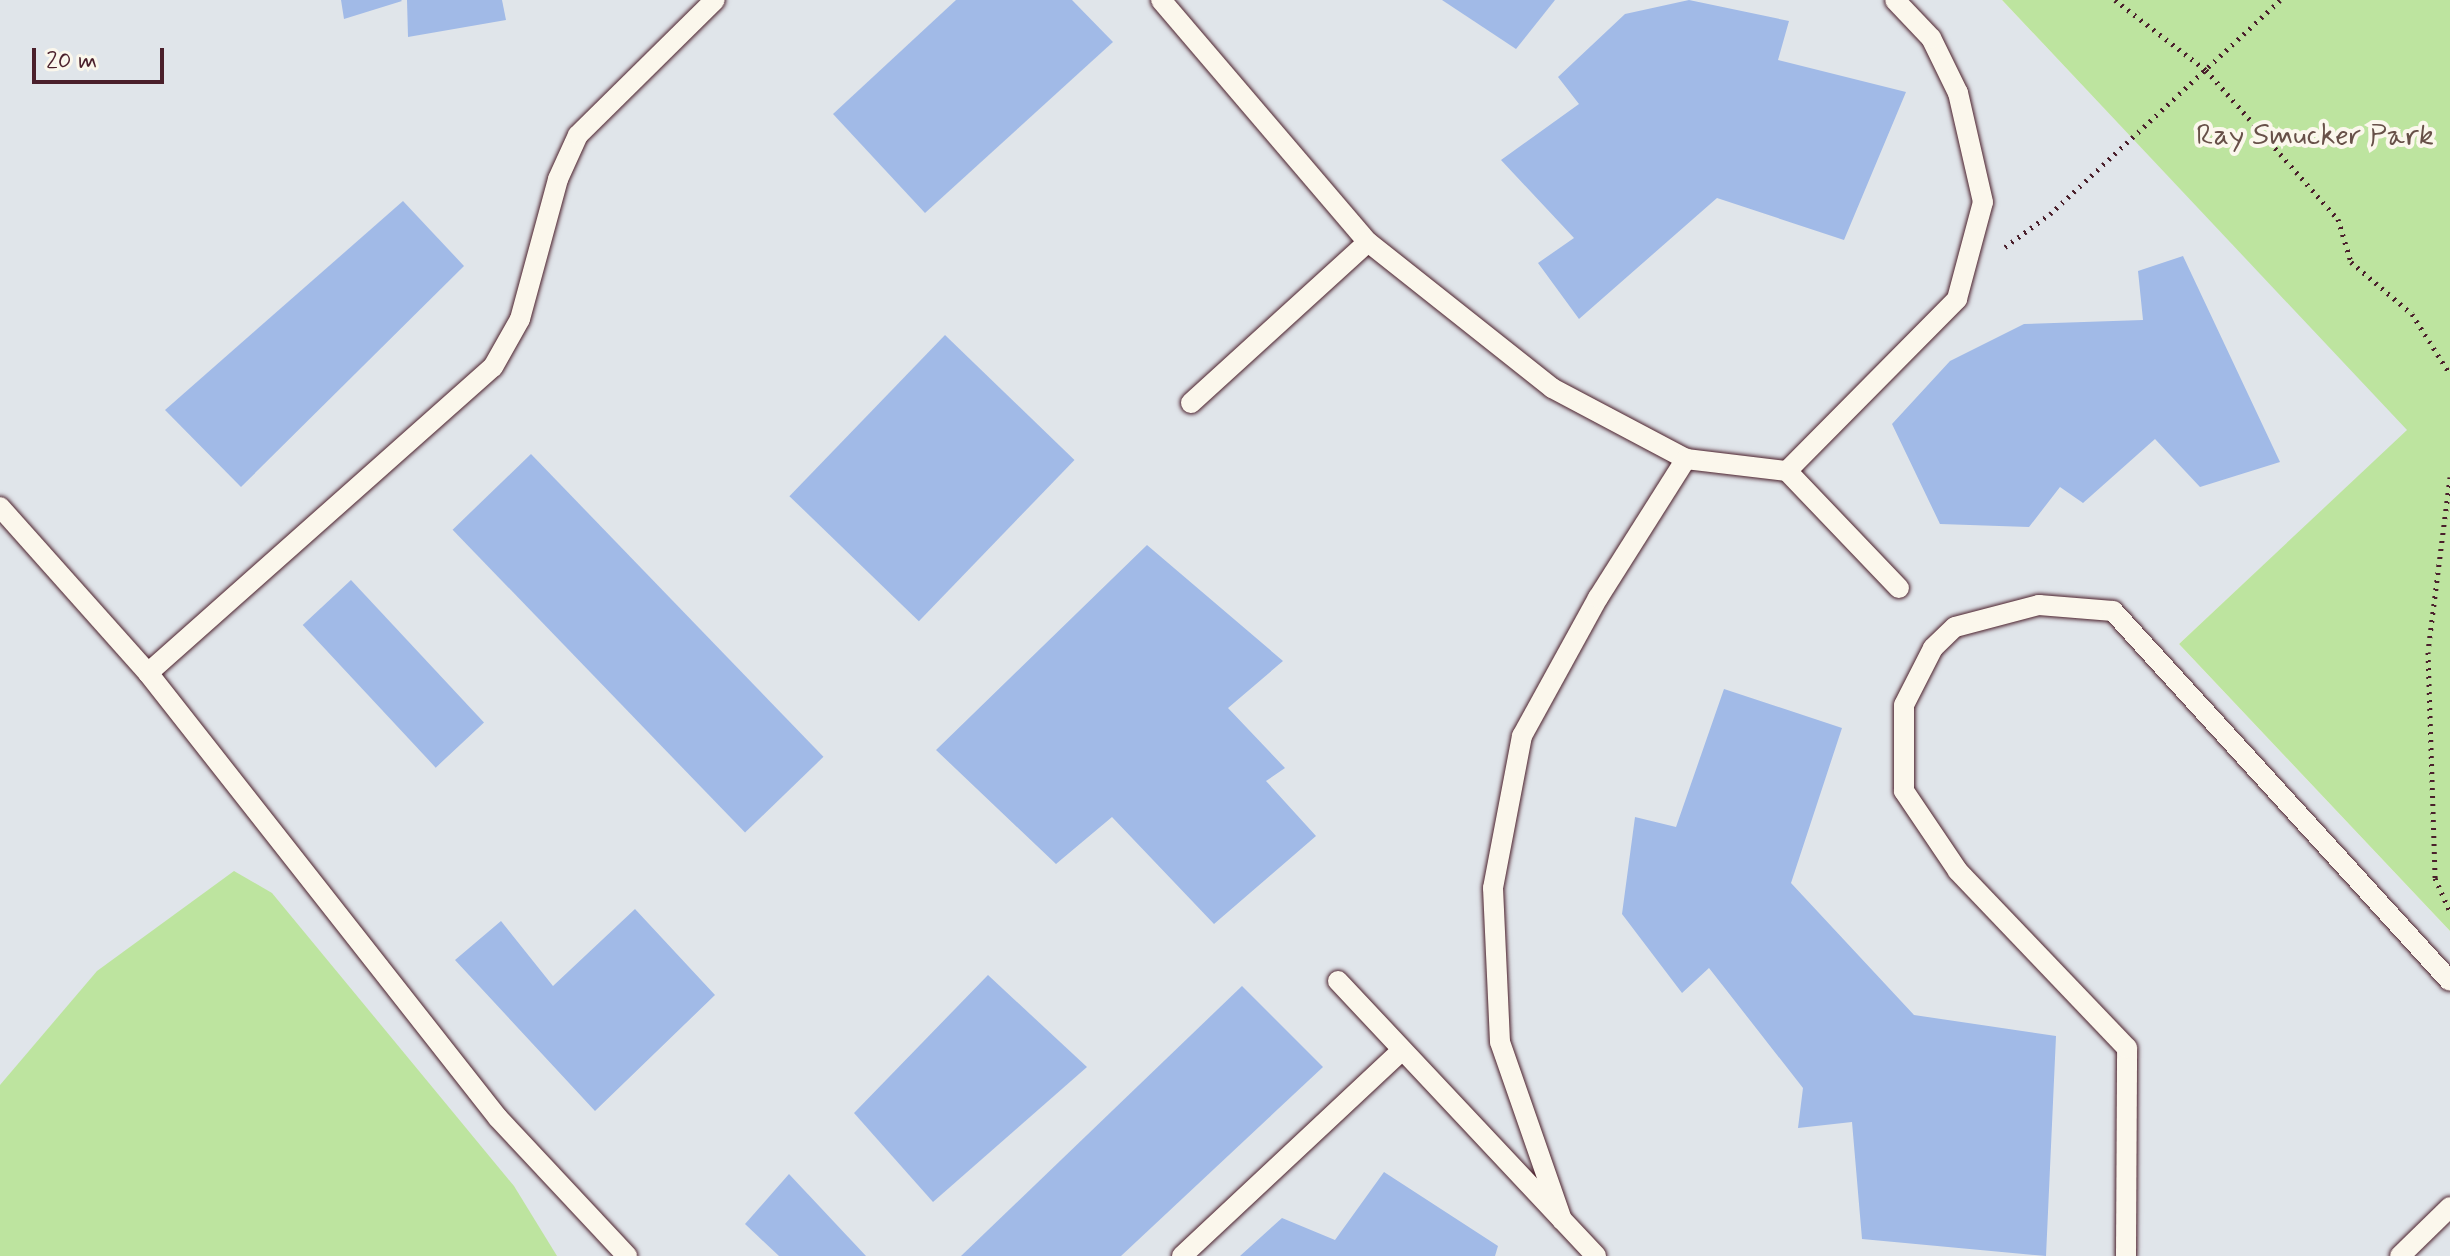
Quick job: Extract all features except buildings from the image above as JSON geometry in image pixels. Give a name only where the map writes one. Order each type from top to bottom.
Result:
[{"type":"lane","points":[[148,673],[493,367],[520,319],[558,179],[578,135],[715,0]]},
{"type":"lane","points":[[1161,0],[1368,242],[1552,388],[1686,459],[1787,471],[1899,588]]},
{"type":"lane","points":[[1787,471],[1957,299],[1983,202],[1958,93],[1931,38],[1895,0]]},
{"type":"lane","points":[[1191,403],[1368,242]]},
{"type":"lane","points":[[1562,1220],[1500,1042],[1493,888],[1522,736],[1598,598],[1686,459]]},
{"type":"lane","points":[[0,507],[148,673],[498,1118],[627,1256]]},
{"type":"lane","points":[[2126,1256],[2127,1048],[1958,871],[1904,791],[1904,705],[1933,648],[1955,627],[2039,605],[2113,611],[2450,981]]},
{"type":"lane","points":[[1338,981],[1596,1256]]},
{"type":"lane","points":[[1182,1256],[1402,1050]]},
{"type":"lane","points":[[2400,1256],[2450,1207]]},
{"type":"path","points":[[2115,0],[2206,70],[2338,219],[2351,262],[2412,314],[2450,374]]},
{"type":"path","points":[[1964,273],[2050,214],[2280,0]]},
{"type":"path","points":[[2450,477],[2428,652],[2435,878],[2450,912]]},
{"type":"shaded area","points":[[0,0],[2002,0],[2408,430],[2179,644],[2450,931],[2450,1256],[0,1256]]},
{"type":"green space","name":"Ray Smucker Park","points":[[2002,0],[2450,0],[2450,931],[2179,644],[2407,430]]},
{"type":"green space","points":[[234,871],[272,893],[514,1186],[557,1256],[0,1256],[0,1085],[97,971]]}]
